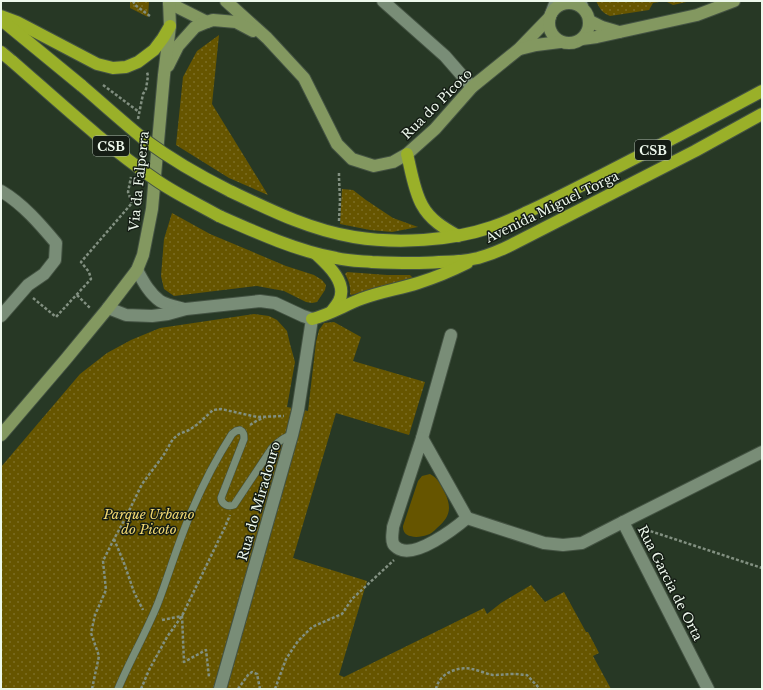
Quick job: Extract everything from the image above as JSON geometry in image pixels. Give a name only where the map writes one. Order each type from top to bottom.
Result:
[{"type":"highway","points":[[1,16],[30,28],[97,64],[113,68],[126,67],[138,62],[154,50],[170,26]]},
{"type":"highway","name":"Avenida Miguel Torga","points":[[1,19],[146,140],[198,175],[293,220],[355,237],[387,240],[419,240],[458,236],[493,227],[542,206],[681,135],[762,90]]},
{"type":"highway","name":"Avenida Miguel Torga","points":[[1,52],[129,161],[157,181],[219,216],[259,233],[287,244],[336,259],[358,261],[394,263],[452,262],[477,258],[500,251],[695,151],[762,114]]},
{"type":"highway","points":[[407,154],[416,192],[422,206],[430,217],[458,236]]},
{"type":"highway","points":[[315,253],[328,266],[340,284],[341,292],[339,301],[332,311]]},
{"type":"highway","points":[[312,319],[322,317],[362,298],[418,282],[452,270],[477,258]]},
{"type":"street","name":"Rua do Picoto","points":[[226,1],[267,38],[304,78],[337,144],[352,159],[374,166],[393,162],[407,154],[435,129],[472,87],[519,49],[551,15],[555,8],[567,2],[581,4],[590,21]]},
{"type":"street","points":[[383,1],[445,56],[472,87]]},
{"type":"street","points":[[556,1],[549,26],[551,32],[560,42]]},
{"type":"street","name":"Rua do Picoto","points":[[519,49],[560,42],[568,44],[574,43],[582,39],[697,15],[734,1]]},
{"type":"street","points":[[169,2],[189,14],[207,22]]},
{"type":"street","name":"Via da Falperra","points":[[1,436],[108,308],[137,270],[143,255],[152,209],[170,26],[169,2]]},
{"type":"street","name":"Rua do Picoto","points":[[164,75],[178,46],[195,27],[207,22],[213,20],[236,22],[267,38]]},
{"type":"street","points":[[582,39],[587,34],[590,21],[602,27],[620,32]]},
{"type":"street","points":[[1,191],[10,196],[36,220],[56,243],[55,260],[44,274],[28,285],[1,316]]},
{"type":"street","points":[[137,270],[148,289],[160,301],[172,306],[186,309]]},
{"type":"street","points":[[108,308],[126,315],[152,316],[168,314],[186,309],[260,301],[275,303],[312,319]]},
{"type":"street","name":"Rua do Miradouro","points":[[220,689],[297,417],[312,319]]},
{"type":"street","points":[[451,335],[422,438],[393,527],[393,544],[397,549],[404,552],[414,550],[438,540],[467,518]]},
{"type":"street","points":[[422,438],[467,518],[544,543],[563,545],[582,542],[623,522]]},
{"type":"street","name":"Rua Garcia de Orta","points":[[708,689],[623,522],[762,452]]},
{"type":"lane","points":[[118,689],[149,623],[167,580],[179,542],[204,483],[232,434],[236,431],[243,431],[244,439],[221,498],[226,506],[230,507],[234,505],[272,448],[279,441],[292,435]]},
{"type":"path","points":[[133,1],[150,16]]},
{"type":"path","points":[[138,120],[143,94],[146,89],[148,76],[147,72]]},
{"type":"path","points":[[102,84],[140,112]]},
{"type":"path","points":[[339,172],[339,226]]},
{"type":"path","points":[[28,298],[34,298],[56,317],[91,279],[89,272],[80,262],[132,203],[128,192],[132,173]]},
{"type":"path","points":[[77,295],[93,310]]},
{"type":"path","points":[[92,689],[99,656],[91,633],[95,615],[106,590],[103,561],[142,484],[174,439],[179,434],[198,424],[213,410],[221,410],[257,417],[297,417]]},
{"type":"path","points":[[243,431],[258,420],[266,417]]},
{"type":"path","points":[[141,689],[166,637],[182,616],[234,505]]},
{"type":"path","points":[[623,522],[762,568]]},
{"type":"path","points":[[114,539],[134,592],[149,623],[182,616]]},
{"type":"path","points":[[275,689],[286,659],[298,641],[312,627],[342,614],[352,599],[404,552]]},
{"type":"path","points":[[182,616],[184,662],[206,650],[210,681]]},
{"type":"path","points":[[436,689],[442,676],[461,668],[473,668],[495,675],[527,675],[540,689]]},
{"type":"path","points":[[238,689],[252,672],[256,674],[260,689]]},
{"type":"green space","points":[[130,1],[149,1],[148,17],[130,8]]},
{"type":"green space","points":[[596,1],[665,1],[653,3],[649,10],[610,16],[605,14]]},
{"type":"green space","points":[[665,1],[691,1],[673,5]]},
{"type":"green space","points":[[219,35],[212,104],[268,195],[229,178],[176,145],[183,77],[197,51]]},
{"type":"green space","points":[[342,189],[353,190],[393,218],[418,227],[392,232],[370,230],[340,224]]},
{"type":"green space","points":[[172,213],[210,234],[286,266],[314,275],[322,280],[326,285],[325,290],[317,302],[312,303],[306,302],[284,291],[257,286],[174,296],[164,289],[161,276],[164,239]]},
{"type":"green space","points":[[347,272],[410,275],[413,278],[411,280],[351,295],[348,279],[345,274]]},
{"type":"green space","name":"Parque Urbano do Picoto","points":[[254,314],[269,316],[277,320],[287,331],[295,362],[287,407],[308,411],[316,342],[319,330],[324,323],[334,322],[361,337],[353,361],[425,382],[409,435],[336,413],[293,558],[367,581],[339,675],[344,677],[484,608],[487,614],[501,603],[531,585],[545,602],[564,592],[599,653],[593,656],[611,689],[1,689],[1,467],[80,374],[107,353],[131,340],[160,328]]},
{"type":"green space","points":[[430,474],[439,482],[444,490],[449,503],[447,516],[445,520],[430,534],[420,537],[408,535],[403,530],[403,526],[418,481],[422,476]]}]
